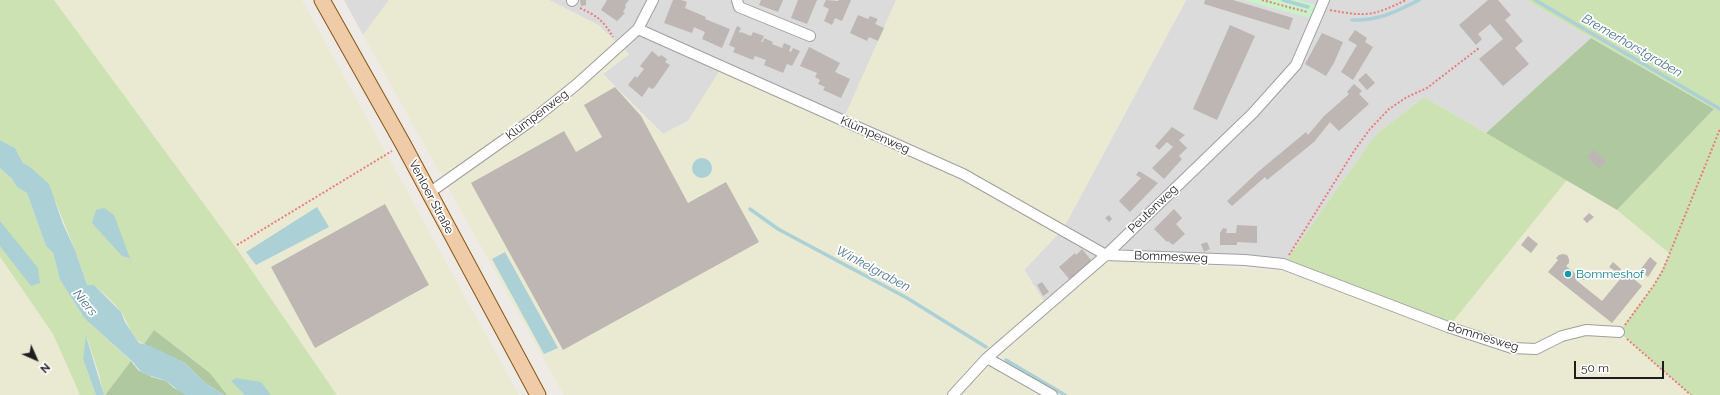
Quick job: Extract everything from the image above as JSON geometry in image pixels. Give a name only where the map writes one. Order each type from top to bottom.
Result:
[{"type":"main road","name":"Venloer Straße","points":[[322,0],[403,144],[538,395]]},
{"type":"street","name":"Klümpenweg","points":[[429,193],[535,118],[576,85],[638,30],[652,5],[653,0]]},
{"type":"street","points":[[737,0],[739,7],[810,36]]},
{"type":"street","name":"Peutenweg","points":[[953,395],[987,358],[1106,254],[1253,112],[1296,65],[1321,8]]},
{"type":"street","name":"Klümpenweg","points":[[638,30],[963,174],[1106,254]]},
{"type":"street","name":"Bommesweg","points":[[1106,254],[1245,260],[1283,264],[1448,327],[1512,348],[1536,349],[1562,336],[1586,330],[1619,332]]},
{"type":"street","points":[[987,358],[1052,395]]},
{"type":"path","points":[[573,0],[574,6],[597,16],[604,22],[618,47]]},
{"type":"path","points":[[1262,0],[1321,8],[1350,14],[1366,15],[1383,11],[1406,0]]},
{"type":"path","points":[[1283,264],[1354,151],[1370,129],[1389,109],[1407,97],[1426,88],[1479,48]]},
{"type":"path","points":[[1691,395],[1619,332],[1654,285],[1663,270],[1720,129]]},
{"type":"path","points":[[237,245],[403,144]]},
{"type":"shaded area","points":[[344,0],[389,0],[363,35]]},
{"type":"shaded area","points":[[549,0],[898,0],[844,118],[719,72],[688,121],[663,134],[603,74],[629,54],[598,25]]},
{"type":"shaded area","points":[[1186,0],[1526,0],[1591,38],[1486,133],[1424,97],[1376,134],[1284,264],[1105,255],[1047,306],[1024,270],[1063,229]]},
{"type":"green space","points":[[0,0],[54,0],[237,249],[337,395],[227,395],[210,373],[154,330],[144,344],[140,342],[133,335],[121,312],[115,305],[94,285],[87,285],[56,203],[38,175],[23,163],[15,148],[0,140]]},
{"type":"green space","points":[[54,0],[302,0],[519,395],[337,395],[237,249]]},
{"type":"green space","points":[[389,0],[549,0],[598,25],[629,54],[603,74],[663,134],[688,121],[719,72],[844,118],[896,0],[1186,0],[1063,229],[1024,269],[1047,306],[988,358],[1050,395],[564,395],[363,35]]},
{"type":"green space","points":[[1243,0],[1298,0],[1320,6],[1314,19]]},
{"type":"green space","points":[[1526,0],[1720,0],[1720,395],[1691,395],[1619,332],[1654,285],[1670,254],[1617,210],[1714,109]]},
{"type":"green space","points":[[1591,38],[1714,109],[1617,210],[1486,133]]},
{"type":"green space","points":[[1424,97],[1567,180],[1451,324],[1284,264],[1376,134]]},
{"type":"green space","points":[[0,168],[12,179],[17,187],[27,193],[46,246],[53,253],[60,280],[85,319],[131,361],[105,395],[103,393],[99,374],[87,338],[83,359],[96,395],[80,395],[53,334],[0,257]]},
{"type":"green space","points":[[1567,180],[1617,210],[1670,254],[1654,285],[1619,333],[1691,395],[1062,395],[999,356],[1105,264],[1119,260],[1286,271],[1445,330],[1515,352],[1535,354],[1572,334],[1597,330],[1586,329],[1563,335],[1534,348],[1512,347],[1451,324]]},
{"type":"green space","points":[[0,258],[53,334],[80,395],[0,395]]},
{"type":"green space","points":[[154,330],[210,373],[227,395],[224,395],[204,382],[185,363],[144,344]]},
{"type":"green space","points":[[131,361],[138,370],[152,377],[166,381],[174,388],[188,395],[105,395]]},
{"type":"water","name":"Niers","points":[[0,140],[15,148],[23,163],[30,167],[49,184],[87,285],[94,285],[121,312],[125,322],[139,343],[151,346],[185,363],[204,382],[224,395],[187,395],[166,381],[144,373],[85,319],[60,280],[53,253],[46,246],[27,193],[17,187],[12,179],[0,168]]},
{"type":"water","points":[[702,158],[709,161],[712,168],[709,175],[702,178],[695,175],[692,168],[695,161]]},
{"type":"water","points":[[317,207],[329,227],[256,265],[246,252]]},
{"type":"water","points":[[104,208],[114,215],[130,258],[122,256],[92,223],[96,210]]},
{"type":"water","points":[[0,221],[38,268],[40,283],[31,286],[0,246]]},
{"type":"water","points":[[505,252],[558,348],[544,354],[492,259]]},
{"type":"water","points":[[86,336],[104,395],[96,395],[83,359]]},
{"type":"water","points":[[236,378],[261,382],[271,395],[245,395],[231,381]]},
{"type":"building","points":[[580,0],[586,0],[586,5],[581,6]]},
{"type":"building","points":[[607,0],[629,0],[625,5],[626,7],[623,12],[625,13],[617,21],[601,10]]},
{"type":"building","points":[[673,0],[687,2],[685,8],[706,17],[705,19],[730,29],[722,48],[702,39],[705,32],[694,27],[692,33],[664,23]]},
{"type":"building","points":[[761,0],[783,0],[778,12],[759,5]]},
{"type":"building","points":[[798,0],[817,0],[807,24],[791,18]]},
{"type":"building","points":[[826,0],[851,0],[842,21],[835,18],[832,25],[824,21],[829,9],[823,6]]},
{"type":"building","points":[[1205,0],[1233,0],[1293,18],[1289,30],[1204,4]]},
{"type":"building","points":[[1488,0],[1498,0],[1511,15],[1505,20],[1523,41],[1515,48],[1529,64],[1503,86],[1479,59],[1503,39],[1490,24],[1478,34],[1482,39],[1476,45],[1459,25]]},
{"type":"building","points":[[858,15],[868,19],[870,16],[878,19],[875,24],[884,28],[878,41],[869,37],[867,41],[850,33]]},
{"type":"building","points":[[1230,25],[1255,36],[1217,120],[1193,109]]},
{"type":"building","points":[[737,26],[741,28],[740,33],[741,32],[751,36],[753,32],[764,36],[761,42],[763,42],[764,38],[773,42],[772,44],[782,48],[784,43],[791,46],[789,51],[791,52],[793,48],[800,51],[792,66],[787,64],[783,73],[764,65],[766,60],[755,56],[753,60],[733,52],[735,48],[729,45]]},
{"type":"building","points":[[1355,30],[1367,38],[1365,42],[1373,47],[1353,80],[1341,72],[1357,45],[1348,40]]},
{"type":"building","points":[[1322,33],[1343,42],[1334,63],[1326,76],[1305,64]]},
{"type":"building","points":[[809,47],[840,63],[835,72],[850,79],[841,98],[823,90],[825,87],[818,84],[820,80],[815,77],[817,73],[800,66]]},
{"type":"building","points":[[652,51],[659,57],[661,55],[667,59],[665,62],[670,65],[654,88],[652,89],[649,87],[642,97],[628,85],[635,76],[637,78],[644,69],[640,66]]},
{"type":"building","points":[[1366,73],[1375,83],[1367,90],[1358,80]]},
{"type":"building","points":[[1354,84],[1362,91],[1359,94],[1369,104],[1339,131],[1330,122],[1314,142],[1267,180],[1265,177],[1232,206],[1227,201],[1259,171],[1306,132],[1308,135],[1324,116],[1349,94],[1347,92]]},
{"type":"building","points":[[615,87],[641,116],[688,203],[726,182],[759,242],[563,350],[471,183],[564,131],[576,152],[602,137],[584,105]]},
{"type":"building","points":[[1172,127],[1185,135],[1179,140],[1187,148],[1179,156],[1182,159],[1164,179],[1152,168],[1173,147],[1167,142],[1159,150],[1155,146]]},
{"type":"building","points":[[1594,150],[1606,161],[1599,169],[1587,157]]},
{"type":"building","points":[[1139,171],[1158,183],[1130,212],[1119,201],[1141,178],[1136,175]]},
{"type":"building","points":[[385,204],[429,285],[315,348],[271,267]]},
{"type":"building","points":[[1174,209],[1182,218],[1176,224],[1185,234],[1173,245],[1168,241],[1167,242],[1154,229]]},
{"type":"building","points":[[1589,213],[1594,217],[1587,223],[1583,219]]},
{"type":"building","points":[[1109,215],[1112,219],[1109,222],[1105,218]]},
{"type":"building","points":[[1237,225],[1257,226],[1257,243],[1237,242],[1237,245],[1220,245],[1220,233],[1223,228],[1227,229],[1226,233],[1236,233]]},
{"type":"building","points":[[1528,236],[1538,244],[1531,253],[1521,245]]},
{"type":"building","points":[[1207,242],[1210,249],[1204,252],[1201,244]]},
{"type":"building","points":[[1082,249],[1092,261],[1070,280],[1059,267]]},
{"type":"building","points":[[1563,254],[1567,255],[1569,259],[1569,263],[1566,266],[1576,274],[1580,270],[1585,273],[1586,277],[1584,280],[1576,280],[1602,301],[1626,272],[1642,286],[1612,323],[1548,272],[1558,260],[1556,258]]},
{"type":"building","points":[[1650,257],[1657,263],[1648,277],[1640,270]]},
{"type":"building","points":[[1613,262],[1621,269],[1618,273],[1609,267]]},
{"type":"building","points":[[1042,282],[1049,292],[1043,296],[1037,285]]},
{"type":"waterway","name":"Bremerhorstgraben","points":[[1283,0],[1308,7]]},
{"type":"waterway","name":"Bremerhorstgraben","points":[[1352,20],[1370,19],[1387,15],[1419,0]]},
{"type":"waterway","name":"Bremerhorstgraben","points":[[1535,0],[1720,109]]},
{"type":"waterway","name":"Winkelgraben","points":[[750,209],[778,229],[907,298],[986,347]]},
{"type":"waterway","name":"Winkelgraben","points":[[1006,360],[1065,395]]},
{"type":"place","name":"Bommeshof","points":[[1568,274]]}]
